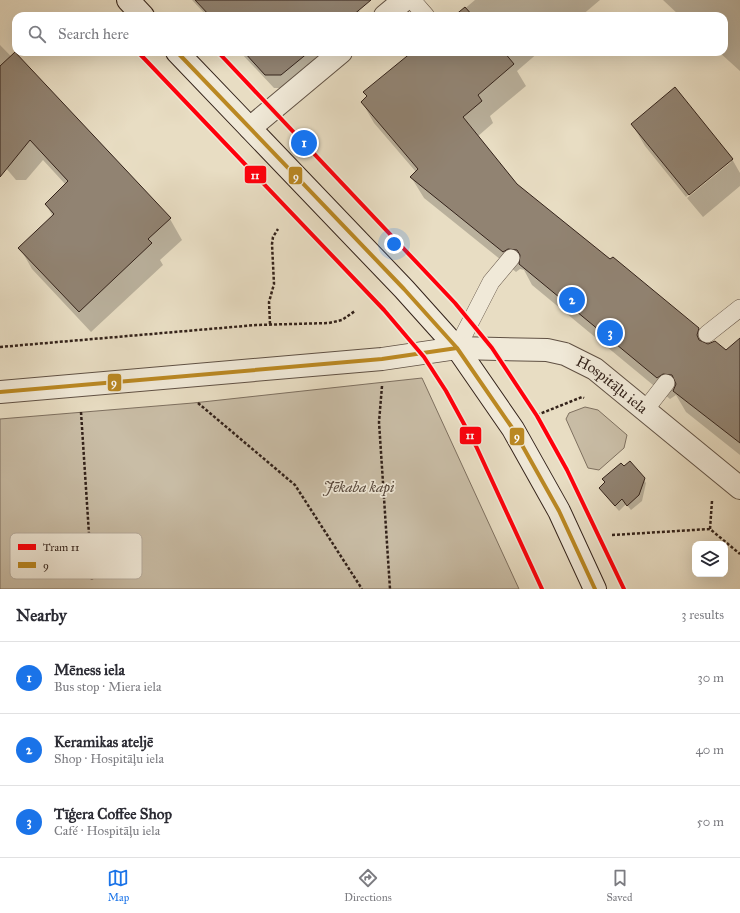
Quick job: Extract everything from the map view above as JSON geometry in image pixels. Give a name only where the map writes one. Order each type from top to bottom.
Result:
[{"type":"street","points":[[128,0],[139,12]]},
{"type":"street","points":[[390,12],[404,0]]},
{"type":"street","points":[[181,56],[404,289],[457,348],[513,429],[559,511],[595,589]]},
{"type":"street","points":[[250,128],[336,56]]},
{"type":"street","name":"Hospitāļu iela","points":[[0,392],[382,359],[457,348],[547,350],[565,354],[595,369],[740,488]]},
{"type":"lane","points":[[412,0],[422,12]]},
{"type":"lane","points":[[457,348],[491,282],[511,258]]},
{"type":"lane","points":[[707,334],[740,308]]},
{"type":"lane","points":[[645,410],[666,383]]},
{"type":"path","points":[[270,324],[269,302],[274,284],[272,244],[273,237],[278,229]]},
{"type":"path","points":[[0,347],[270,324],[329,323],[342,320],[355,311]]},
{"type":"path","points":[[170,378],[295,485],[362,589]]},
{"type":"path","points":[[383,380],[379,422],[390,589]]},
{"type":"path","points":[[78,386],[82,417],[89,533]]},
{"type":"path","points":[[710,529],[712,500]]},
{"type":"path","points":[[612,535],[710,529],[740,554]]},
{"type":"green space","name":"Jēkaba kapi","points":[[422,378],[519,589],[0,589],[0,419],[193,403]]},
{"type":"green space","points":[[585,407],[598,410],[627,435],[624,448],[599,470],[588,468],[566,419],[569,413]]},
{"type":"building","points":[[195,0],[371,0],[357,12],[206,12]]},
{"type":"building","points":[[465,7],[469,12],[459,12]]},
{"type":"building","points":[[12,55],[19,56],[171,218],[148,239],[152,243],[79,312],[18,248],[54,214],[45,204],[68,181],[30,140],[0,177],[0,66]]},
{"type":"building","points":[[248,56],[304,56],[281,75],[265,75]]},
{"type":"building","points":[[407,56],[507,56],[514,64],[478,95],[482,101],[463,117],[517,184],[610,259],[613,257],[699,328],[697,335],[699,340],[708,344],[715,341],[726,350],[740,338],[740,443],[673,391],[676,384],[672,375],[663,374],[657,378],[519,264],[520,255],[517,250],[508,249],[503,252],[410,177],[418,169],[361,102],[367,96],[363,92]]},
{"type":"building","points":[[675,87],[733,159],[689,195],[631,124]]},
{"type":"building","points":[[630,461],[645,478],[639,495],[627,506],[622,499],[615,506],[599,488],[605,482],[602,479],[621,463],[624,466]]},
{"type":"tram line","name":"11","points":[[142,56],[384,310],[424,357],[446,391],[476,446],[542,589]]},
{"type":"tram line","name":"11","points":[[222,56],[455,303],[492,348],[537,416],[567,470],[624,589]]},
{"type":"transit line","name":"9","points":[[181,56],[404,289],[457,348],[513,429],[559,511],[595,589]]},
{"type":"transit line","name":"9","points":[[0,392],[382,359],[457,348]]},
{"type":"place","name":"Mēness iela","points":[[304,143]]},
{"type":"place","name":"Keramikas ateljē","points":[[572,300]]},
{"type":"place","name":"Tīģera Coffee Shop","points":[[610,333]]}]
